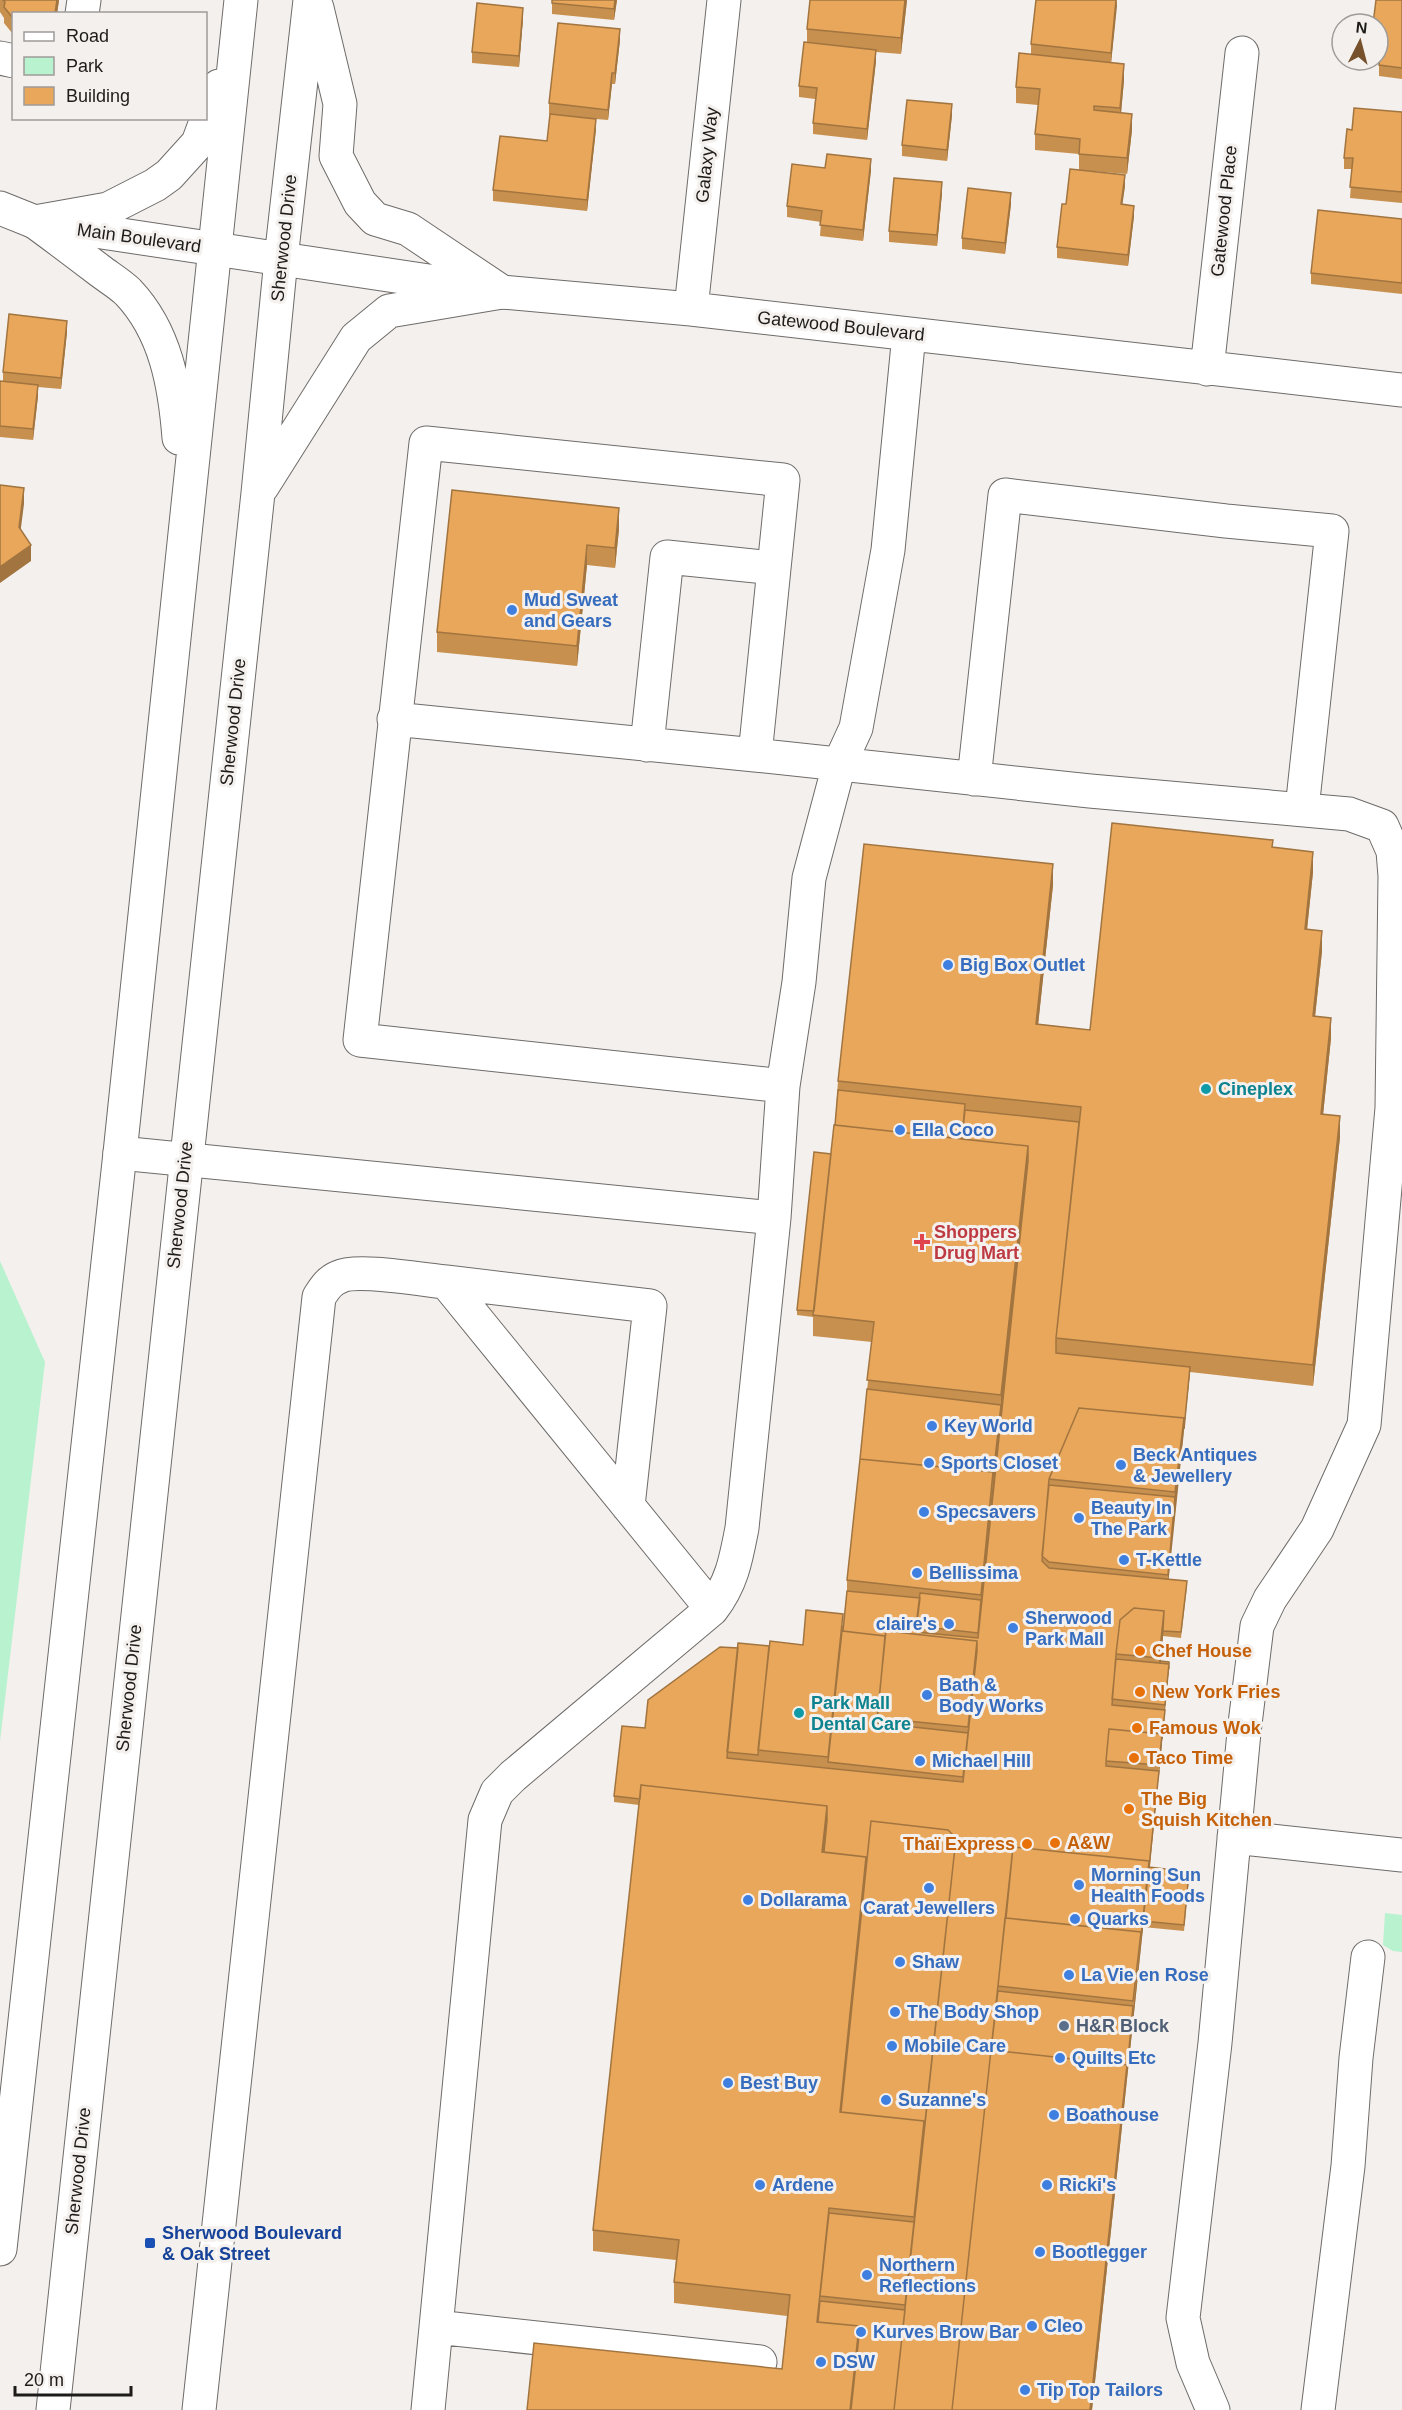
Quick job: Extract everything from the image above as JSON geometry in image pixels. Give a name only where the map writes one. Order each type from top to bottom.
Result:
[{"type":"main road","points":[[0,2249],[120,1153],[213,249],[241,0]]},
{"type":"main road","points":[[313,0],[340,104],[336,156],[360,203],[375,219],[408,229],[502,291]]},
{"type":"main road","name":"Sherwood Drive","points":[[57,2403],[281,259],[313,0]]},
{"type":"main road","name":"Galaxy Way","points":[[691,309],[724,0]]},
{"type":"main road","points":[[207,118],[237,36]]},
{"type":"main road","name":"Gatewood Place","points":[[1207,369],[1242,53]]},
{"type":"main road","points":[[36,222],[108,209],[155,185],[169,175],[198,143],[206,120]]},
{"type":"main road","name":"Main Boulevard","points":[[0,208],[36,222],[281,259]]},
{"type":"main road","points":[[36,222],[128,291],[157,333],[176,396],[185,521]]},
{"type":"main road","name":"Gatewood Boulevard","points":[[281,259],[502,291],[691,309],[1402,390]]},
{"type":"main road","points":[[258,493],[356,338],[389,311],[502,291]]},
{"type":"main road","points":[[428,2410],[485,1820],[497,1792],[513,1776],[712,1609],[725,1593],[734,1568],[742,1528],[774,1218],[783,1086],[799,982],[809,878],[838,765],[856,728],[888,550],[909,334]]},
{"type":"main road","points":[[755,755],[783,480],[426,443],[360,1040],[783,1086]]},
{"type":"main road","points":[[974,779],[1005,495],[1332,531],[1302,809]]},
{"type":"main road","points":[[647,745],[666,557],[774,568]]},
{"type":"main road","points":[[394,719],[974,779],[1349,814],[1382,826],[1393,852],[1397,1006],[1392,1108],[1364,1425],[1317,1530],[1270,1599],[1257,1626],[1215,2043],[1183,2318],[1193,2363],[1213,2410]]},
{"type":"main road","points":[[120,1153],[774,1218]]},
{"type":"main road","points":[[199,2410],[319,1297],[330,1282],[341,1275],[360,1274],[650,1306],[628,1506]]},
{"type":"main road","points":[[446,1282],[712,1609]]},
{"type":"main road","points":[[1234,1837],[1402,1855]]},
{"type":"main road","points":[[1318,2410],[1348,2166],[1356,2058],[1368,1957]]},
{"type":"main road","points":[[436,2327],[760,2362]]},
{"type":"green space","points":[[0,1261],[45,1362],[0,1741]]},
{"type":"green space","points":[[1385,1913],[1402,1915],[1402,1952],[1393,1951],[1383,1945]]},
{"type":"building","points":[[3,0],[57,0],[55,12],[12,12],[12,17],[4,7]]},
{"type":"building","points":[[552,0],[615,0],[614,9],[552,3]]},
{"type":"building","points":[[810,0],[905,0],[901,38],[807,29]]},
{"type":"building","points":[[1036,0],[1116,0],[1111,53],[1031,44]]},
{"type":"building","points":[[1376,0],[1402,0],[1402,68],[1390,66],[1390,12],[1374,12]]},
{"type":"building","points":[[477,3],[523,8],[519,56],[472,52]]},
{"type":"building","points":[[558,23],[620,29],[608,110],[549,103]]},
{"type":"building","points":[[804,42],[876,50],[867,129],[813,123],[817,88],[799,86]]},
{"type":"building","points":[[1019,53],[1124,64],[1120,108],[1094,106],[1094,110],[1132,114],[1127,158],[1079,154],[1080,139],[1035,134],[1040,89],[1016,87]]},
{"type":"building","points":[[907,100],[952,104],[947,150],[902,145]]},
{"type":"building","points":[[1354,108],[1402,112],[1402,192],[1350,187],[1353,158],[1344,158],[1347,129],[1352,130]]},
{"type":"building","points":[[550,114],[596,119],[587,200],[493,190],[500,136],[547,141]]},
{"type":"building","points":[[827,154],[871,159],[863,230],[820,225],[822,211],[787,206],[792,164],[825,168]]},
{"type":"building","points":[[1070,169],[1125,175],[1121,204],[1134,206],[1128,255],[1057,247],[1062,204],[1066,204]]},
{"type":"building","points":[[894,178],[942,182],[937,235],[889,231]]},
{"type":"building","points":[[968,188],[1011,193],[1005,243],[962,238]]},
{"type":"building","points":[[1318,210],[1402,219],[1402,283],[1311,273]]},
{"type":"building","points":[[9,314],[67,321],[61,378],[3,372]]},
{"type":"building","points":[[0,381],[38,385],[33,429],[0,426]]},
{"type":"building","points":[[0,485],[24,488],[19,527],[31,545],[0,567]]},
{"type":"building","name":"Mud Sweat and Gears","points":[[452,490],[619,508],[615,548],[587,545],[577,646],[437,632]]},
{"type":"building","name":"Cineplex","points":[[1112,823],[1273,840],[1272,847],[1313,852],[1305,929],[1322,931],[1313,1016],[1331,1018],[1321,1114],[1340,1116],[1313,1365],[1056,1338],[1081,1107],[838,1081],[864,844],[1053,864],[1036,1024],[1090,1030]]},
{"type":"building","points":[[838,1090],[965,1104],[962,1139],[835,1125]]},
{"type":"building","points":[[965,1110],[1079,1122],[1056,1353],[1190,1367],[1184,1429],[1184,1418],[1079,1408],[1049,1479],[1042,1561],[1049,1568],[1187,1581],[1181,1632],[1163,1631],[1164,1611],[1134,1608],[1120,1620],[1112,1705],[1165,1710],[1162,1739],[1162,1734],[1109,1729],[1106,1766],[1159,1771],[1149,1867],[1149,1861],[1013,1847],[952,2410],[894,2410],[956,1838],[948,1830],[871,1821],[866,1868],[866,1857],[824,1852],[827,1806],[641,1785],[640,1799],[614,1796],[622,1726],[645,1728],[648,1700],[720,1647],[738,1648],[727,1758],[963,1782],[977,1641],[886,1631],[885,1636],[843,1631],[847,1591],[920,1598],[916,1632],[978,1638],[1028,1146],[962,1139]]},
{"type":"building","name":"Shoppers Drug Mart","points":[[834,1125],[1028,1146],[1001,1395],[867,1380],[874,1322],[813,1315]]},
{"type":"building","points":[[814,1152],[831,1154],[814,1311],[797,1310]]},
{"type":"building","points":[[867,1389],[1001,1405],[993,1477],[993,1472],[860,1459]]},
{"type":"building","name":"Beck Antiques & Jewellery","points":[[1079,1408],[1184,1418],[1175,1492],[1049,1479]]},
{"type":"building","points":[[860,1459],[993,1472],[981,1595],[847,1580]]},
{"type":"building","points":[[1049,1485],[1175,1497],[1168,1575],[1049,1562],[1042,1556]]},
{"type":"building","name":"claire's","points":[[920,1593],[981,1600],[978,1633],[916,1626]]},
{"type":"building","name":"Chef House","points":[[1134,1608],[1164,1611],[1159,1658],[1116,1654],[1120,1620]]},
{"type":"building","name":"Park Mall Dental Care","points":[[806,1610],[843,1614],[828,1757],[758,1750],[770,1641],[803,1645]]},
{"type":"building","points":[[842,1631],[885,1636],[877,1723],[968,1733],[963,1777],[828,1762]]},
{"type":"building","name":"Bath & Body Works","points":[[886,1631],[977,1641],[968,1727],[877,1718]]},
{"type":"building","points":[[738,1643],[769,1646],[758,1755],[727,1752]]},
{"type":"building","name":"New York Fries","points":[[1116,1659],[1169,1664],[1165,1705],[1112,1699]]},
{"type":"building","name":"Taco Time","points":[[1109,1729],[1162,1734],[1159,1765],[1106,1761]]},
{"type":"building","points":[[641,1785],[827,1806],[822,1852],[866,1857],[840,2112],[924,2121],[914,2217],[829,2208],[817,2322],[859,2326],[850,2410],[527,2410],[534,2343],[782,2369],[790,2295],[674,2282],[679,2240],[593,2230]]},
{"type":"building","points":[[871,1821],[948,1830],[956,1838],[924,2131],[924,2121],[841,2112]]},
{"type":"building","points":[[1013,1847],[1149,1861],[1141,1937],[1141,1932],[1006,1918]]},
{"type":"building","points":[[1149,1867],[1189,1872],[1184,1925],[1143,1921]]},
{"type":"building","name":"La Vie en Rose","points":[[1005,1918],[1141,1932],[1133,2001],[998,1986]]},
{"type":"building","points":[[998,1991],[1133,2006],[1127,2070],[1127,2065],[991,2050]]},
{"type":"building","points":[[991,2050],[1127,2065],[1090,2410],[952,2410]]},
{"type":"building","name":"Northern Reflections","points":[[829,2213],[914,2222],[905,2305],[820,2296]]},
{"type":"building","points":[[820,2301],[905,2310],[894,2410],[851,2410],[859,2326],[818,2322]]},
{"type":"place","name":"Mud Sweat and Gears","points":[[512,610]]},
{"type":"place","name":"Big Box Outlet","points":[[948,965]]},
{"type":"place","name":"Cineplex","points":[[1206,1089]]},
{"type":"place","name":"Ella Coco","points":[[900,1130]]},
{"type":"place","name":"Shoppers Drug Mart","points":[[922,1242]]},
{"type":"place","name":"Key World","points":[[932,1426]]},
{"type":"place","name":"Sports Closet","points":[[929,1463]]},
{"type":"place","name":"Beck Antiques & Jewellery","points":[[1121,1465]]},
{"type":"place","name":"Specsavers","points":[[924,1512]]},
{"type":"place","name":"Beauty In The Park","points":[[1079,1518]]},
{"type":"place","name":"T-Kettle","points":[[1124,1560]]},
{"type":"place","name":"Bellissima","points":[[917,1573]]},
{"type":"place","name":"claire's","points":[[949,1624]]},
{"type":"place","name":"Sherwood Park Mall","points":[[1013,1628]]},
{"type":"place","name":"Chef House","points":[[1140,1651]]},
{"type":"place","name":"New York Fries","points":[[1140,1692]]},
{"type":"place","name":"Bath & Body Works","points":[[927,1695]]},
{"type":"place","name":"Park Mall Dental Care","points":[[799,1713]]},
{"type":"place","name":"Famous Wok","points":[[1137,1728]]},
{"type":"place","name":"Taco Time","points":[[1134,1758]]},
{"type":"place","name":"Michael Hill","points":[[920,1761]]},
{"type":"place","name":"The Big Squish Kitchen","points":[[1129,1809]]},
{"type":"place","name":"A&W","points":[[1055,1843]]},
{"type":"place","name":"Thaï Express","points":[[1027,1844]]},
{"type":"place","name":"Morning Sun Health Foods","points":[[1079,1885]]},
{"type":"place","name":"Carat Jewellers","points":[[929,1888]]},
{"type":"place","name":"Dollarama","points":[[748,1900]]},
{"type":"place","name":"Quarks","points":[[1075,1919]]},
{"type":"place","name":"Shaw","points":[[900,1962]]},
{"type":"place","name":"La Vie en Rose","points":[[1069,1975]]},
{"type":"place","name":"The Body Shop","points":[[895,2012]]},
{"type":"place","name":"H&R Block","points":[[1064,2026]]},
{"type":"place","name":"Mobile Care","points":[[892,2046]]},
{"type":"place","name":"Quilts Etc","points":[[1060,2058]]},
{"type":"place","name":"Best Buy","points":[[728,2083]]},
{"type":"place","name":"Suzanne's","points":[[886,2100]]},
{"type":"place","name":"Boathouse","points":[[1054,2115]]},
{"type":"place","name":"Ardene","points":[[760,2185]]},
{"type":"place","name":"Ricki's","points":[[1047,2185]]},
{"type":"place","name":"Sherwood Boulevard & Oak Street","points":[[150,2243]]},
{"type":"place","name":"Bootlegger","points":[[1040,2252]]},
{"type":"place","name":"Northern Reflections","points":[[867,2275]]},
{"type":"place","name":"Cleo","points":[[1032,2326]]},
{"type":"place","name":"Kurves Brow Bar","points":[[861,2332]]},
{"type":"place","name":"DSW","points":[[821,2362]]},
{"type":"place","name":"Tip Top Tailors","points":[[1025,2390]]}]
